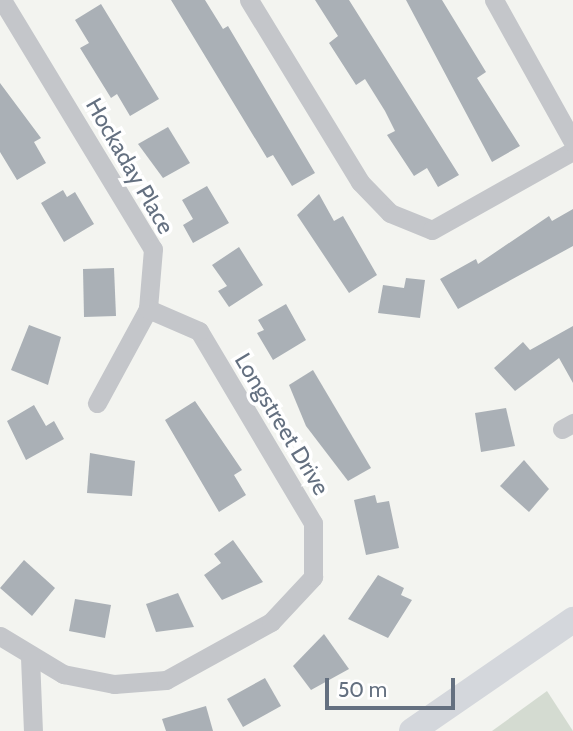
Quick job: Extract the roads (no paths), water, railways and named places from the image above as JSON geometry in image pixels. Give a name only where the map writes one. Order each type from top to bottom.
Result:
[{"type":"main road","points":[[412,731],[573,620]]},
{"type":"street","name":"Hockaday Place","points":[[2,0],[153,249],[148,309],[97,402]]},
{"type":"street","points":[[249,0],[360,182],[390,213],[432,230],[573,151]]},
{"type":"street","points":[[494,0],[573,142]]},
{"type":"street","name":"Longstreet Drive","points":[[0,636],[30,657],[63,674],[114,684],[166,680],[271,622],[313,577],[313,523],[199,331],[148,309]]},
{"type":"street","points":[[30,657],[33,731]]}]
